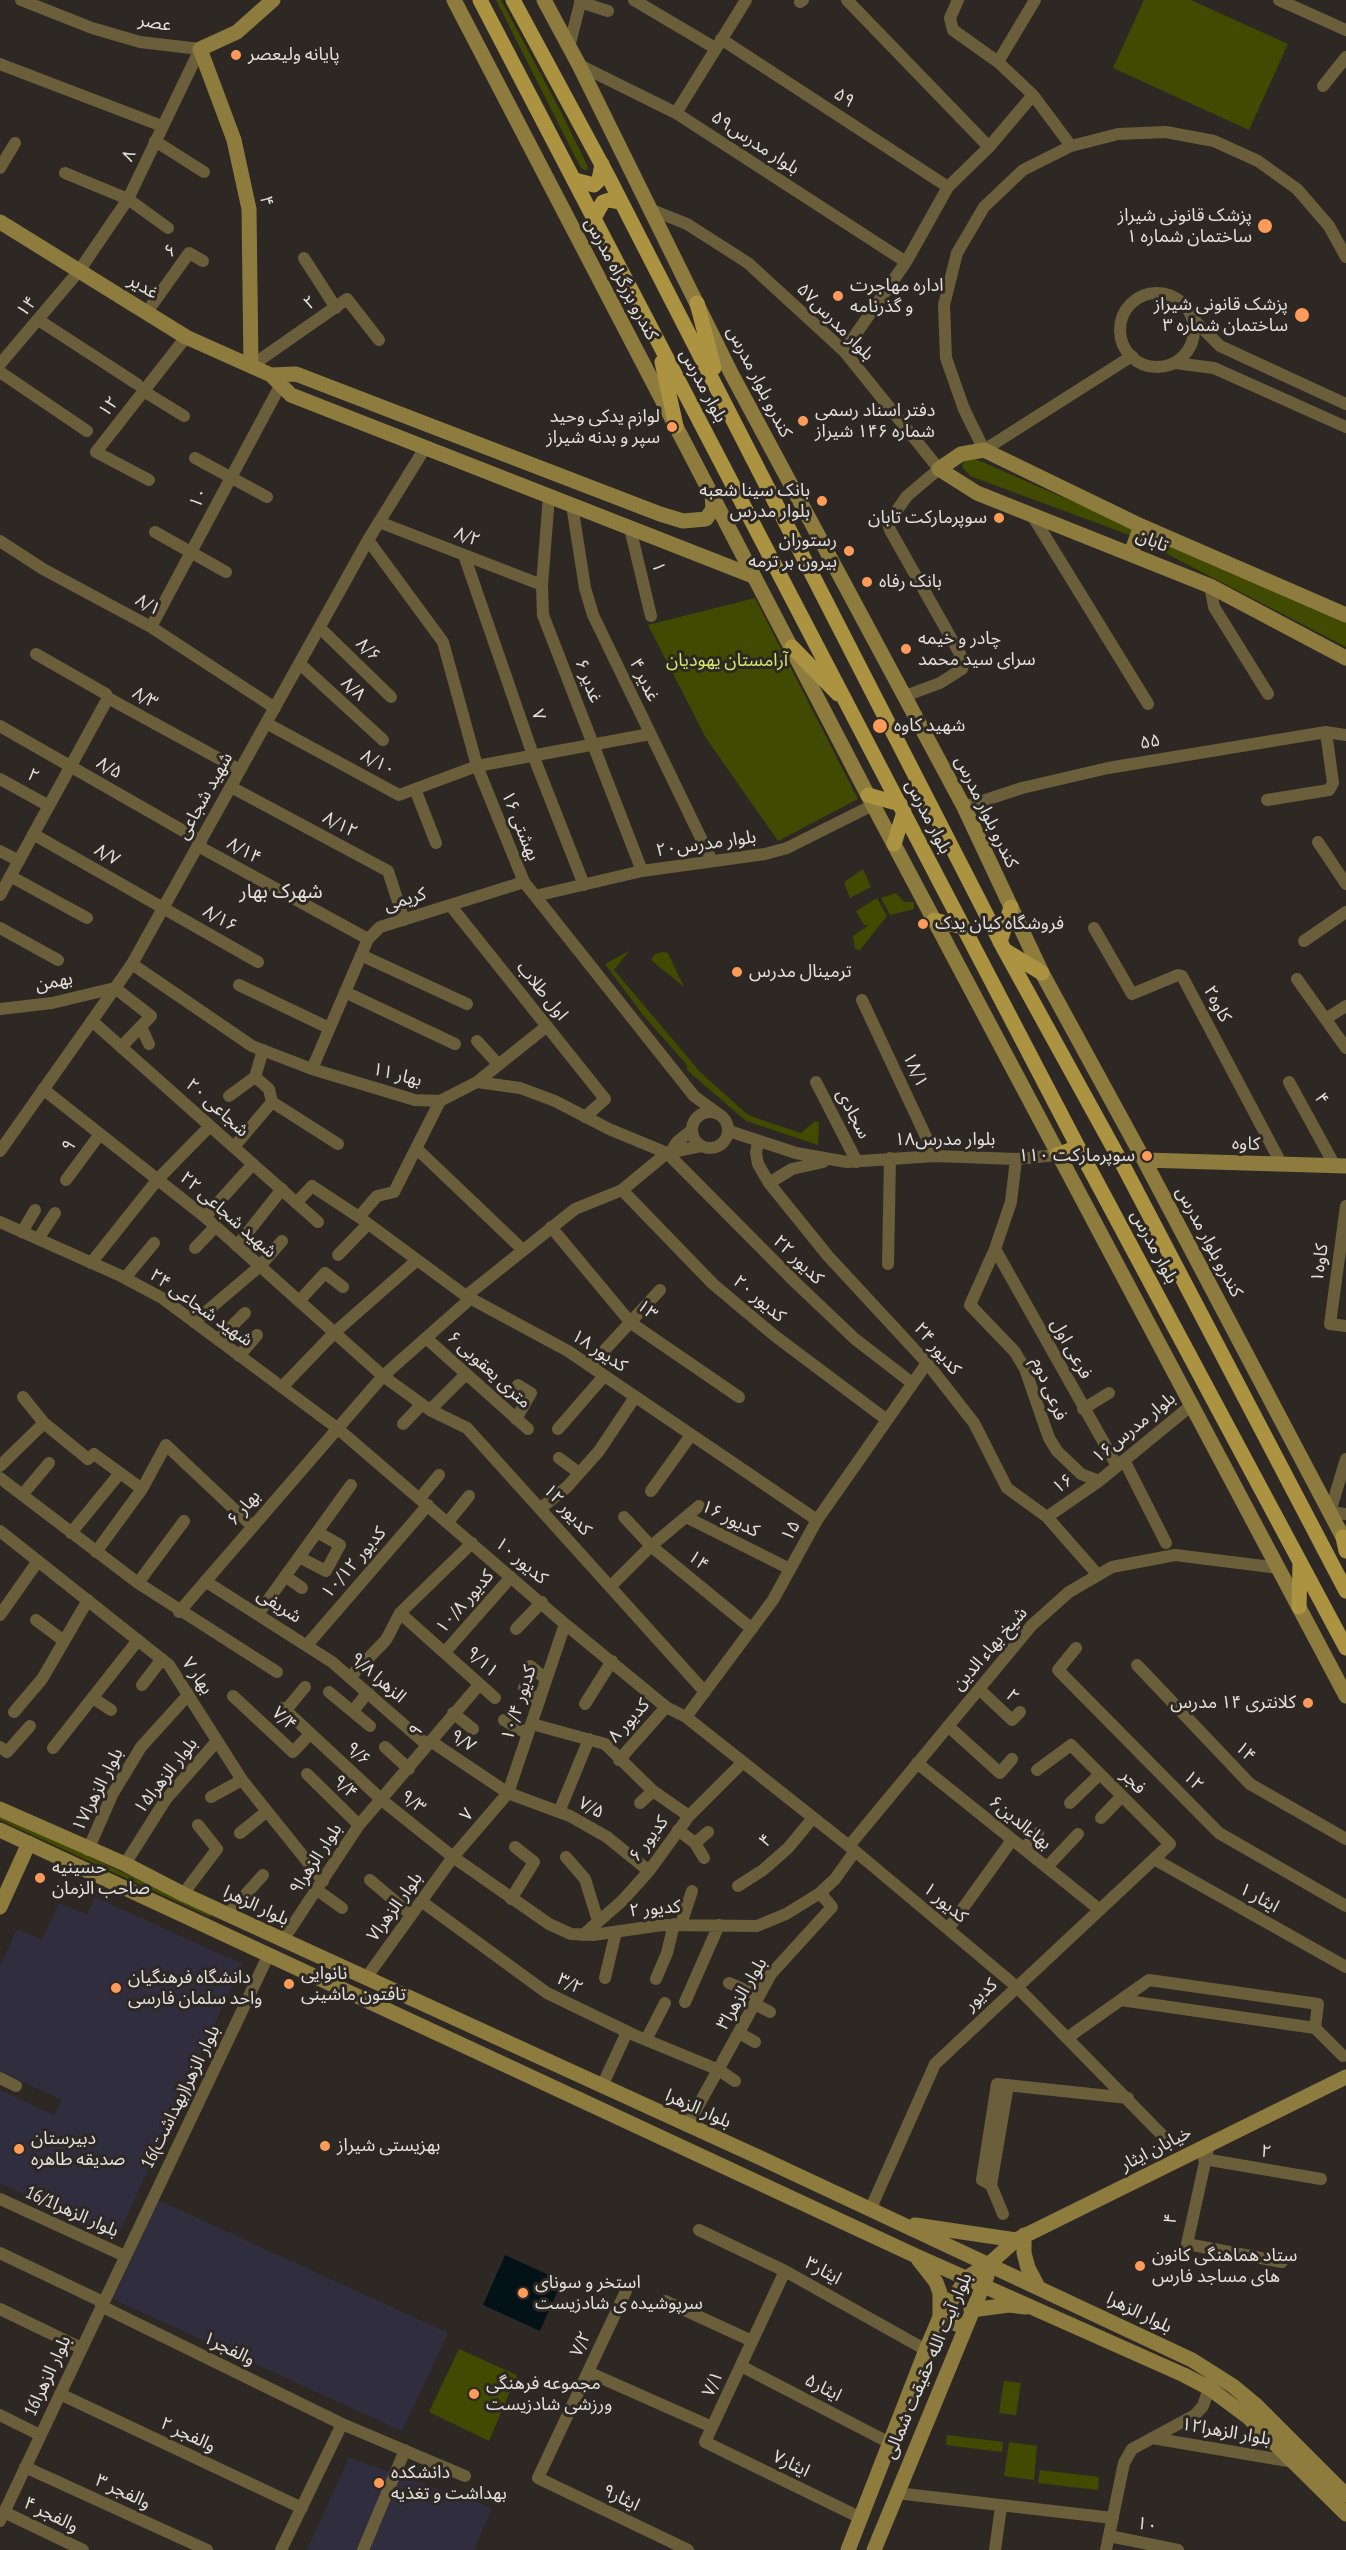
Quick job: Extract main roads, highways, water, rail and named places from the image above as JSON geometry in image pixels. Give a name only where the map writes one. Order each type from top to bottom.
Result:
[{"type":"main road","name":"۴","points":[[251,366],[249,209],[234,140],[200,50],[237,32],[273,0]]},
{"type":"main road","name":"کندرو بزرگراه مدرس","points":[[454,0],[712,493],[753,576]]},
{"type":"main road","name":"بلوار مدرس","points":[[480,0],[851,707],[1078,1147],[1346,1648]]},
{"type":"main road","name":"بلوار مدرس","points":[[513,0],[602,164],[1003,946],[1125,1169],[1346,1591]]},
{"type":"main road","name":"کندرو بلوار مدرس","points":[[544,0],[579,65],[731,373],[964,807],[1042,973],[1144,1160],[1345,1544]]},
{"type":"main road","points":[[575,180],[594,185],[599,180],[602,164]]},
{"type":"main road","points":[[594,218],[603,202],[609,200],[621,202]]},
{"type":"main road","name":"غدیر","points":[[0,222],[186,337],[251,366],[276,381],[291,396],[753,576]]},
{"type":"main road","points":[[697,303],[722,397]]},
{"type":"main road","points":[[658,341],[676,426]]},
{"type":"main road","points":[[276,381],[296,374],[683,521],[695,522],[706,519],[713,509],[712,493]]},
{"type":"main road","name":"تابان","points":[[1141,526],[984,450],[961,454],[939,469],[977,493],[1210,586],[1346,658]]},
{"type":"main road","points":[[651,536],[664,529],[665,522],[660,514]]},
{"type":"main road","points":[[1131,553],[1141,526],[1346,615]]},
{"type":"main road","points":[[753,576],[1057,1155],[1193,1404],[1346,1696]]},
{"type":"main road","points":[[792,647],[851,707]]},
{"type":"main road","points":[[870,800],[902,808],[894,844]]},
{"type":"main road","points":[[933,918],[945,893]]},
{"type":"main road","points":[[1011,907],[1003,946],[1042,973]]},
{"type":"main road","points":[[933,918],[963,927]]},
{"type":"main road","points":[[1057,1155],[1078,1147]]},
{"type":"main road","name":"کاوه","points":[[1144,1160],[1341,1166]]},
{"type":"main road","points":[[1226,1423],[1252,1411]]},
{"type":"main road","points":[[1299,1607],[1300,1561]]},
{"type":"main road","name":"بلوار الزهرا","points":[[0,1809],[88,1850],[125,1864],[183,1894],[989,2264],[1192,2360],[1233,2386],[1257,2406],[1346,2495]]},
{"type":"main road","name":"بلوار الزهرا","points":[[0,1830],[914,2255],[968,2277],[1209,2388],[1248,2417],[1346,2514]]},
{"type":"main road","points":[[0,1907],[29,1843]]},
{"type":"main road","points":[[209,1926],[223,1912]]},
{"type":"main road","name":"خیابان ایثار","points":[[989,2264],[1020,2237],[1346,2077]]},
{"type":"main road","points":[[774,2190],[786,2171]]},
{"type":"main road","points":[[899,2223],[1020,2237],[1026,2260],[1038,2287]]},
{"type":"main road","points":[[914,2255],[936,2282],[940,2293],[940,2317],[964,2327]]},
{"type":"main road","name":"بلوار آیت الله حقیقت شمالی","points":[[848,2550],[888,2442],[940,2317],[968,2277],[989,2264]]},
{"type":"main road","name":"بلوار آیت الله حقیقت شمالی","points":[[874,2550],[971,2310],[984,2285],[989,2264]]},
{"type":"main road","points":[[971,2310],[1009,2305],[1034,2308]]},
{"type":"place","name":"پایانه ولیعصر","points":[[236,55]]},
{"type":"place","name":"پزشک قانونی شیراز ساختمان شماره ۱","points":[[1265,226]]},
{"type":"place","name":"اداره مهاجرت و گذرنامه","points":[[838,296]]},
{"type":"place","name":"پزشک قانونی شیراز ساختمان شماره ٣","points":[[1302,315]]},
{"type":"place","name":"دفتر اسناد رسمی شماره ۱۴۶ شیراز","points":[[803,421]]},
{"type":"place","name":"لوازم یدکی وحید سپر و بدنه شیراز","points":[[672,427]]},
{"type":"place","name":"بانک سینا شعبه بلوار مدرس","points":[[822,501]]},
{"type":"place","name":"سوپرمارکت تابان","points":[[999,518]]},
{"type":"place","name":"رستوران بیرون بر ترمه","points":[[849,551]]},
{"type":"place","name":"بانک رفاه","points":[[867,582]]},
{"type":"place","name":"چادر و خیمه سرای سید محمد","points":[[906,649]]},
{"type":"place","name":"شهید کاوه","points":[[880,726]]},
{"type":"place","name":"فروشگاه کیان یدک","points":[[923,924]]},
{"type":"place","name":"ترمینال مدرس","points":[[737,972]]},
{"type":"place","name":"سوپرمارکت ۱۱۰","points":[[1147,1156]]},
{"type":"place","name":"کلانتری ۱۴ مدرس","points":[[1308,1703]]},
{"type":"place","name":"حسینیه صاحب الزمان","points":[[40,1878]]},
{"type":"place","name":"نانوایی تافتون ماشینی","points":[[289,1984]]},
{"type":"place","name":"دانشگاه فرهنگیان واحد سلمان فارسی","points":[[116,1988]]},
{"type":"place","name":"بهزیستی شیراز","points":[[325,2146]]},
{"type":"place","name":"دبیرستان صدیقه طاهره","points":[[19,2149]]},
{"type":"place","name":"ستاد هماهنگی کانون های مساجد فارس","points":[[1140,2266]]},
{"type":"place","name":"استخر و سونای سرپوشیده ی شادزیست","points":[[523,2293]]},
{"type":"place","name":"مجموعه فرهنگی ورزشی شادزیست","points":[[474,2394]]},
{"type":"place","name":"دانشکده بهداشت و تغذیه","points":[[379,2483]]},
{"type":"district","name":"شهرک بهار","points":[[281,892]]},
{"type":"park label","name":"آرامستان یهودیان","points":[[727,661]]}]
